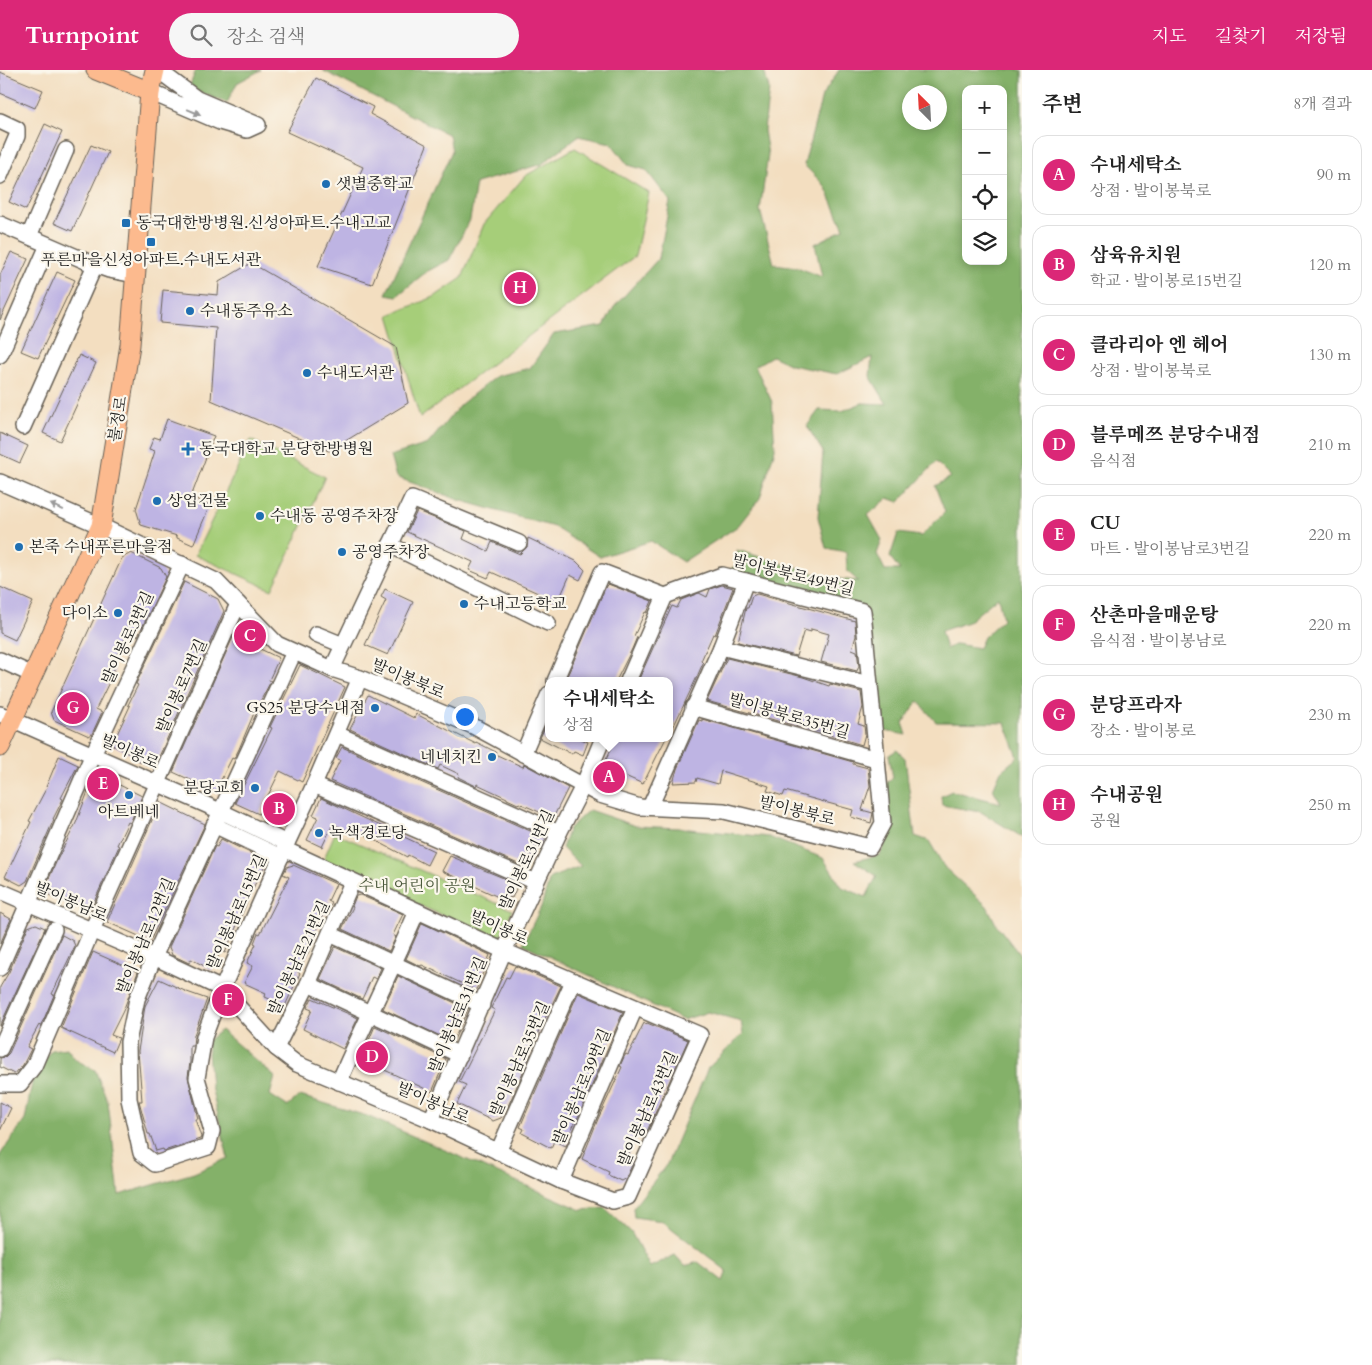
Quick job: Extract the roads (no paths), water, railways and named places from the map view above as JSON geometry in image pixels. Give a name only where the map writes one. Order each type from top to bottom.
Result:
[{"type":"main road","points":[[96,70],[150,92]]},
{"type":"main road","name":"불정로","points":[[0,747],[6,716],[33,675],[102,526],[130,345],[150,92],[156,70]]},
{"type":"street","points":[[150,92],[220,122],[248,130],[258,125],[198,100],[156,70]]},
{"type":"street","points":[[0,121],[17,129],[17,136],[2,166]]},
{"type":"street","points":[[29,236],[66,150]]},
{"type":"street","points":[[2,230],[29,236],[109,270],[135,275]]},
{"type":"street","points":[[0,355],[48,244]]},
{"type":"street","points":[[23,427],[95,264]]},
{"type":"street","name":"발이봉북로","points":[[0,482],[102,526],[216,581],[277,644],[332,669],[360,678],[473,726],[600,795],[640,806],[724,811],[870,847]]},
{"type":"street","points":[[332,669],[412,499],[519,543]]},
{"type":"street","points":[[390,545],[548,623]]},
{"type":"street","name":"발이봉로3번길","points":[[0,968],[27,902],[93,754],[182,564]]},
{"type":"street","points":[[557,677],[602,572],[665,596],[630,677]]},
{"type":"street","name":"발이봉북로49번길","points":[[665,596],[722,575],[863,611],[883,823],[870,847]]},
{"type":"street","points":[[650,807],[721,647],[746,581]]},
{"type":"street","name":"발이봉로7번길","points":[[0,1084],[20,1084],[34,1066],[92,930],[238,604]]},
{"type":"street","points":[[316,634],[343,645]]},
{"type":"street","points":[[721,647],[869,684]]},
{"type":"street","name":"발이봉남로12번길","points":[[182,1155],[155,1164],[141,1153],[129,1100],[128,1042],[137,999],[154,957],[294,652]]},
{"type":"street","points":[[0,660],[33,675]]},
{"type":"street","name":"발이봉남로15번길","points":[[182,1155],[208,1147],[212,1131],[197,1078],[204,1036],[222,989],[314,786],[360,678]]},
{"type":"street","points":[[523,754],[545,703]]},
{"type":"street","name":"발이봉북로35번길","points":[[693,707],[876,759]]},
{"type":"street","name":"발이봉로","points":[[6,716],[158,783],[217,818],[352,882],[504,951],[700,1035]]},
{"type":"street","points":[[337,734],[559,834]]},
{"type":"street","name":"발이봉로31번길","points":[[504,951],[583,786],[601,742]]},
{"type":"street","points":[[314,786],[536,882]]},
{"type":"street","name":"발이봉남로21번길","points":[[276,1048],[308,984],[352,882]]},
{"type":"street","name":"발이봉남로","points":[[0,890],[154,957],[222,989],[276,1048],[297,1064],[431,1120],[561,1181],[613,1201],[628,1198]]},
{"type":"street","points":[[339,1082],[417,911]]},
{"type":"street","points":[[0,1049],[54,930]]},
{"type":"street","points":[[330,934],[482,1005]]},
{"type":"street","name":"발이봉남로31번길","points":[[431,1120],[504,951]]},
{"type":"street","name":"발이봉남로35번길","points":[[498,1152],[574,980]]},
{"type":"street","points":[[308,984],[460,1055]]},
{"type":"street","name":"발이봉남로39번길","points":[[561,1181],[635,1008]]},
{"type":"street","name":"발이봉남로43번길","points":[[628,1198],[700,1035]]},
{"type":"place","name":"샛별중학교","points":[[326,184]]},
{"type":"place","name":"동국대한방병원.신성아파트.수내고교","points":[[126,223]]},
{"type":"place","name":"푸른마을신성아파트.수내도서관","points":[[151,242]]},
{"type":"place","name":"수내공원","points":[[520,288]]},
{"type":"place","name":"수내동주유소","points":[[190,311]]},
{"type":"place","name":"수내도서관","points":[[307,373]]},
{"type":"place","name":"동국대학교 분당한방병원","points":[[188,449]]},
{"type":"place","name":"상업건물","points":[[157,501]]},
{"type":"place","name":"수내동 공영주차장","points":[[260,516]]},
{"type":"place","name":"본죽 수내푸른마을점","points":[[19,547]]},
{"type":"place","name":"공영주차장","points":[[342,552]]},
{"type":"place","name":"수내고등학교","points":[[464,604]]},
{"type":"place","name":"다이소","points":[[118,613]]},
{"type":"place","name":"클라리아 엔 헤어","points":[[250,636]]},
{"type":"place","name":"분당프라자","points":[[73,708]]},
{"type":"place","name":"GS25 분당수내점","points":[[375,708]]},
{"type":"place","name":"네네치킨","points":[[492,757]]},
{"type":"place","name":"수내세탁소","points":[[609,777]]},
{"type":"place","name":"CU","points":[[103,784]]},
{"type":"place","name":"분당교회","points":[[255,788]]},
{"type":"place","name":"아트베네","points":[[129,795]]},
{"type":"place","name":"삼육유치원","points":[[279,809]]},
{"type":"place","name":"녹색경로당","points":[[319,833]]},
{"type":"place","name":"산촌마을매운탕","points":[[228,1000]]},
{"type":"place","name":"블루메쯔 분당수내점","points":[[372,1057]]},
{"type":"park label","name":"수내 어린이 공원","points":[[417,886]]}]
